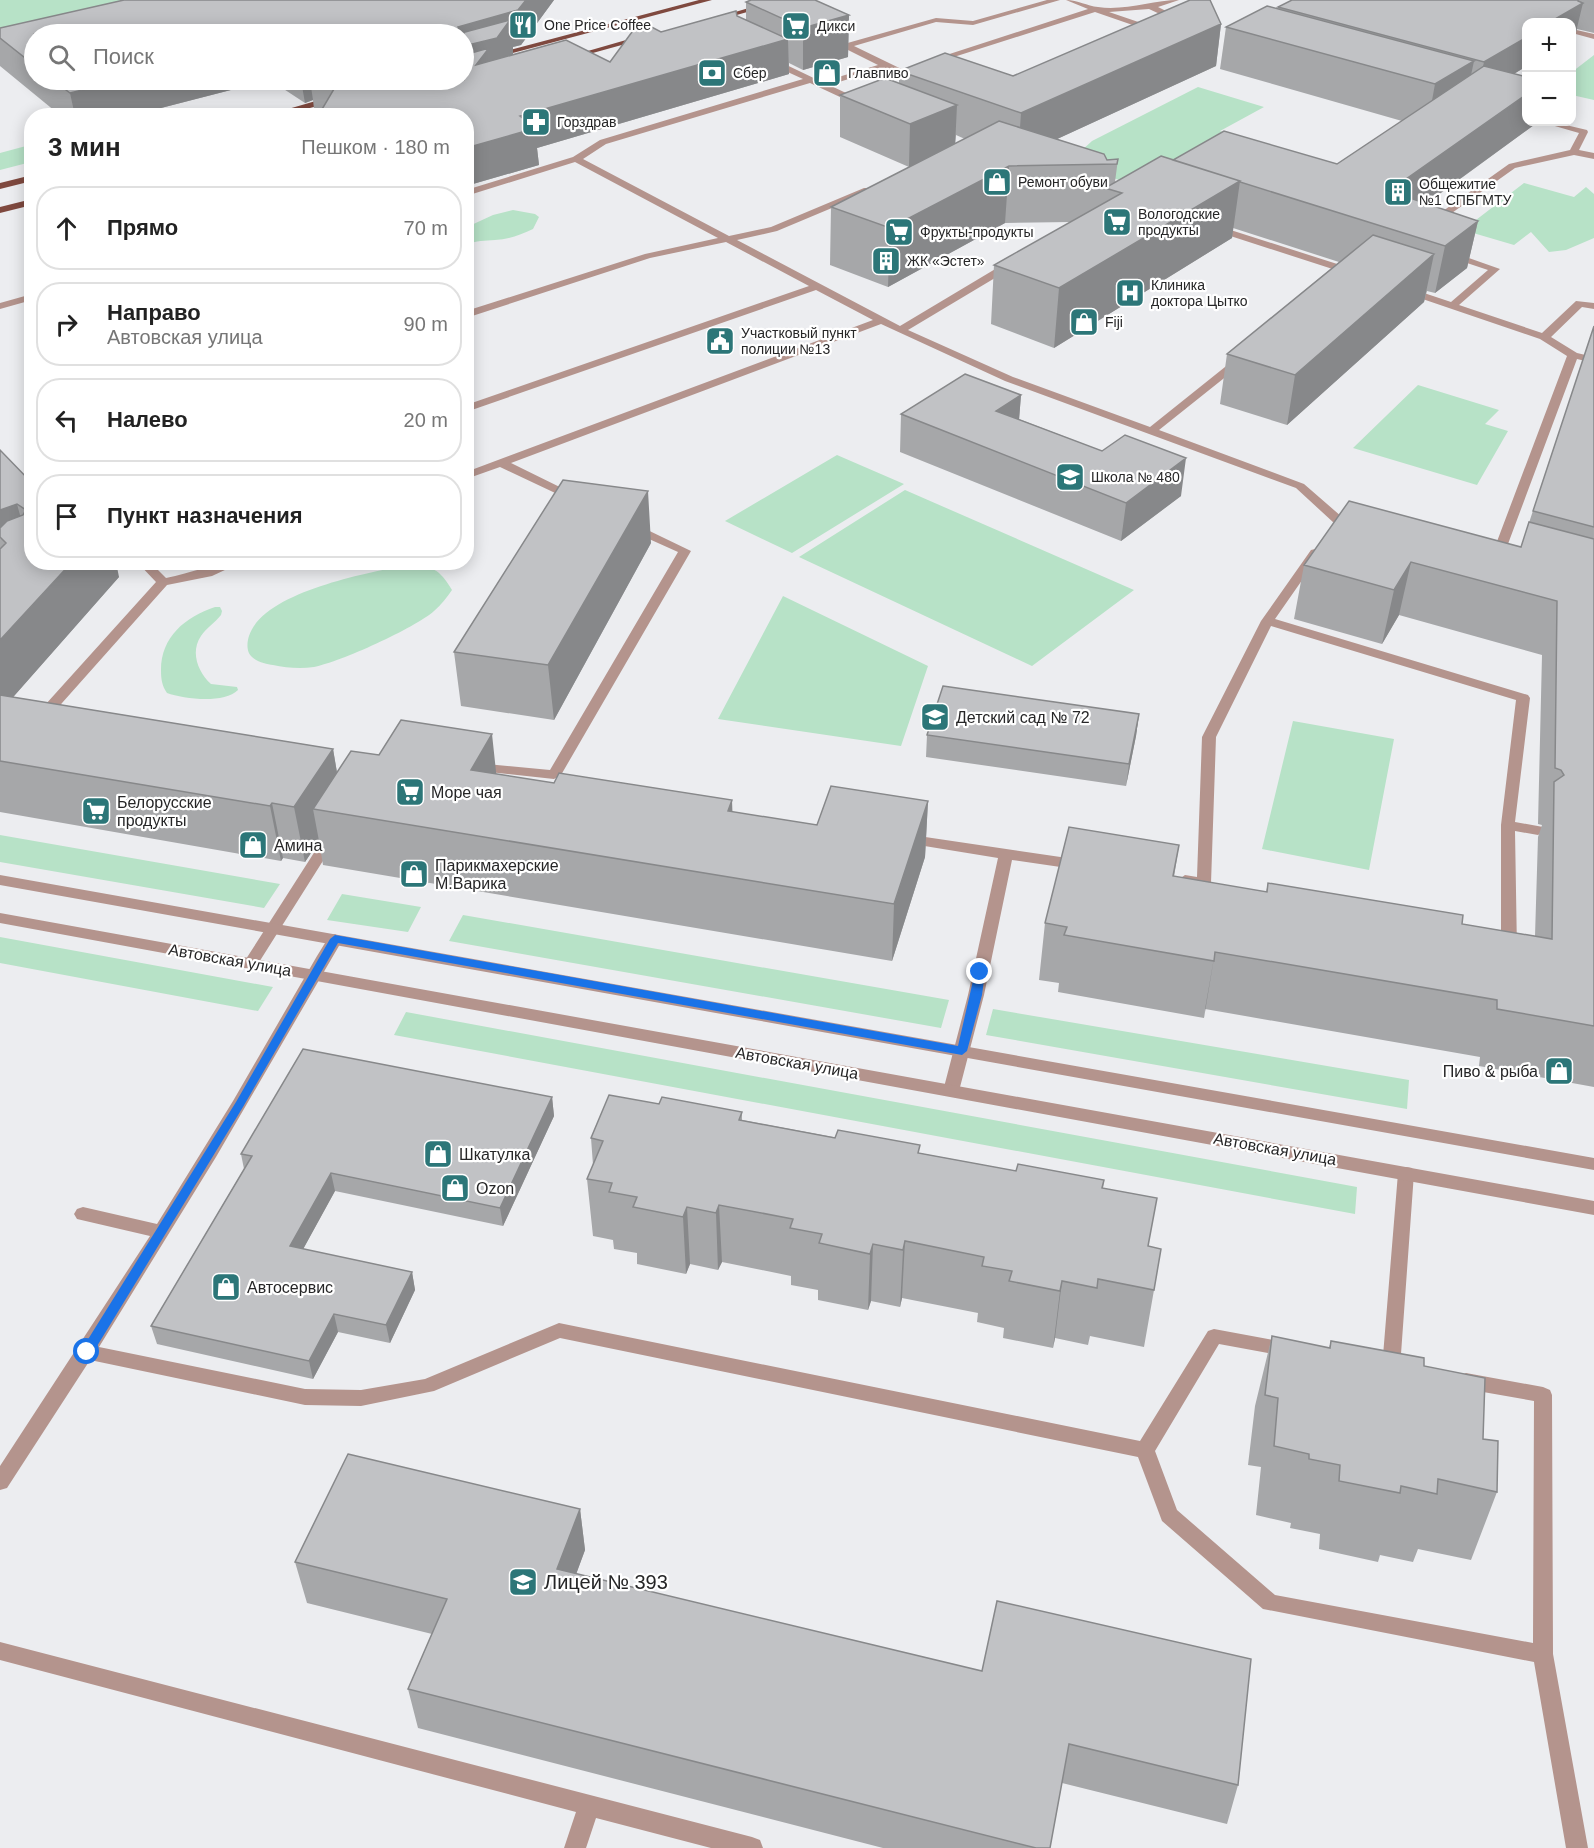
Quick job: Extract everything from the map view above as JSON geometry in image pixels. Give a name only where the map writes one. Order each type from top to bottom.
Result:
[{"type":"main road","points":[[474,61],[708,0]]},
{"type":"main road","points":[[706,21],[785,0]]},
{"type":"main road","points":[[561,60],[650,36]]},
{"type":"main road","points":[[297,108],[348,94]]},
{"type":"main road","points":[[0,186],[24,180]]},
{"type":"main road","points":[[0,210],[24,204]]},
{"type":"street","points":[[932,84],[899,72],[846,46],[936,20],[974,24],[1056,0]]},
{"type":"street","points":[[1070,0],[1094,10],[1162,24]]},
{"type":"street","points":[[921,64],[1094,10],[1150,7],[1175,0]]},
{"type":"street","points":[[1150,7],[1162,24]]},
{"type":"street","points":[[1134,36],[1162,24],[1185,21]]},
{"type":"street","points":[[1576,32],[1594,37]]},
{"type":"street","points":[[762,57],[871,108]]},
{"type":"street","points":[[821,85],[885,65]]},
{"type":"street","points":[[899,72],[910,68]]},
{"type":"street","points":[[474,191],[576,159],[603,142],[810,80]]},
{"type":"street","points":[[1561,126],[1584,132],[1574,152]]},
{"type":"street","points":[[1426,227],[1512,166],[1574,152],[1594,156]]},
{"type":"street","points":[[576,159],[900,330],[1009,379],[1300,486],[1332,529]]},
{"type":"street","points":[[474,312],[648,255],[774,229],[880,184]]},
{"type":"street","points":[[1202,223],[1347,276],[1363,276]]},
{"type":"street","points":[[1440,251],[1495,269],[1453,305]]},
{"type":"street","points":[[900,330],[1022,258]]},
{"type":"street","points":[[474,406],[818,286]]},
{"type":"street","points":[[1397,287],[1544,337],[1574,355],[1594,360]]},
{"type":"street","points":[[0,306],[24,299]]},
{"type":"street","points":[[1544,337],[1580,303],[1594,306]]},
{"type":"street","points":[[474,473],[884,320]]},
{"type":"street","points":[[1150,432],[1251,352]]},
{"type":"street","points":[[1495,563],[1574,355]]},
{"type":"street","points":[[501,463],[583,502]]},
{"type":"street","points":[[462,765],[553,781],[685,551],[624,522]]},
{"type":"street","points":[[1332,529],[1369,528]]},
{"type":"street","points":[[1205,900],[1209,737],[1267,621],[1332,529]]},
{"type":"street","points":[[151,570],[163,582]]},
{"type":"street","points":[[31,729],[163,582],[216,570]]},
{"type":"street","points":[[1267,621],[1523,698],[1508,825],[1509,964],[1497,962]]},
{"type":"street","points":[[251,963],[340,822]]},
{"type":"street","points":[[1508,825],[1538,830]]},
{"type":"street","points":[[893,837],[1099,868]]},
{"type":"street","points":[[951,1091],[976,995],[1006,855]]},
{"type":"street","points":[[1169,878],[1204,883]]},
{"type":"street","points":[[0,880],[1594,1164]]},
{"type":"street","name":"Автовская улица","points":[[0,918],[1594,1208]]},
{"type":"street","points":[[0,1482],[87,1352],[162,1232],[240,1104],[335,939]]},
{"type":"street","points":[[1392,1368],[1406,1173]]},
{"type":"street","points":[[83,1214],[162,1232]]},
{"type":"street","points":[[87,1352],[305,1397],[361,1398],[428,1386],[559,1330],[1145,1450]]},
{"type":"street","points":[[1145,1450],[1214,1336],[1303,1352]]},
{"type":"street","points":[[1369,1364],[1415,1372]]},
{"type":"street","points":[[1450,1378],[1543,1395],[1543,1654],[1577,1848]]},
{"type":"street","points":[[1145,1450],[1169,1515],[1270,1603],[1543,1654]]},
{"type":"street","points":[[0,1651],[752,1848]]},
{"type":"street","points":[[575,1848],[589,1805]]},
{"type":"green space","points":[[0,0],[220,0],[89,24],[24,24],[24,33],[0,30]]},
{"type":"green space","points":[[1594,55],[1594,100],[1576,96],[1576,69]]},
{"type":"green space","points":[[1198,87],[1264,107],[1220,131],[1261,144],[1194,205],[1068,163],[1092,141]]},
{"type":"green space","points":[[24,147],[24,164],[0,170],[0,153]]},
{"type":"green space","points":[[1524,183],[1574,197],[1586,187],[1594,194],[1594,238],[1566,250],[1549,252],[1531,232],[1514,245],[1463,230]]},
{"type":"green space","points":[[513,210],[535,214],[539,217],[533,229],[519,235],[474,242],[474,224],[493,215]]},
{"type":"green space","points":[[1418,385],[1499,410],[1485,424],[1508,431],[1477,485],[1353,448]]},
{"type":"green space","points":[[837,455],[904,484],[792,553],[725,521]]},
{"type":"green space","points":[[905,490],[1134,590],[1032,666],[799,557]]},
{"type":"green space","points":[[382,570],[434,570],[443,577],[452,590],[434,611],[411,626],[358,652],[326,664],[299,668],[278,666],[259,661],[250,655],[249,636],[258,621],[274,607],[318,587]]},
{"type":"green space","points":[[783,596],[928,666],[901,746],[718,719]]},
{"type":"green space","points":[[220,607],[221,615],[203,633],[198,642],[197,662],[202,674],[211,684],[237,687],[238,690],[214,699],[183,697],[167,693],[162,682],[161,670],[162,658],[170,638],[194,616]]},
{"type":"green space","points":[[1293,721],[1394,739],[1369,870],[1262,849]]},
{"type":"green space","points":[[0,835],[280,884],[264,908],[0,862]]},
{"type":"green space","points":[[342,894],[421,907],[408,932],[327,920]]},
{"type":"green space","points":[[463,915],[949,1000],[941,1028],[449,941]]},
{"type":"green space","points":[[0,937],[273,987],[258,1011],[0,963]]},
{"type":"green space","points":[[993,1009],[1409,1080],[1407,1109],[986,1035]]},
{"type":"green space","points":[[406,1012],[1357,1187],[1355,1214],[394,1035]]},
{"type":"building","points":[[124,0],[526,0],[518,10],[469,24],[24,24],[24,57],[0,38],[0,28]]},
{"type":"building","points":[[751,0],[815,0],[849,15],[803,28],[746,2]]},
{"type":"building","points":[[1190,0],[1210,0],[1221,24],[1021,113],[899,71],[945,53],[1013,76]]},
{"type":"building","points":[[1292,0],[1578,0],[1583,3],[1557,18],[1522,18],[1522,40],[1484,62],[1278,7]]},
{"type":"building","points":[[1267,6],[1474,61],[1435,84],[1226,27]]},
{"type":"building","points":[[736,11],[737,16],[788,39],[520,116],[536,128],[474,146],[474,108],[323,108],[333,90],[474,90],[474,52],[489,48],[476,65],[566,40],[610,62],[640,21],[661,32]]},
{"type":"building","points":[[510,20],[497,38],[474,44],[474,30]]},
{"type":"building","points":[[1484,66],[1522,76],[1522,98],[1389,191],[1478,221],[1445,246],[1173,160],[1224,131],[1337,164]]},
{"type":"building","points":[[885,78],[957,105],[910,124],[840,95]]},
{"type":"building","points":[[66,90],[82,90],[70,93]]},
{"type":"building","points":[[999,121],[1104,154],[1107,160],[1118,159],[1117,164],[1009,166],[890,228],[831,207]]},
{"type":"building","points":[[1161,156],[1240,181],[1059,288],[994,265],[1122,193],[1105,188]]},
{"type":"building","points":[[1373,235],[1434,254],[1295,375],[1227,354]]},
{"type":"building","points":[[1594,326],[1594,527],[1533,511]]},
{"type":"building","points":[[965,374],[1021,395],[996,411],[1102,451],[1125,435],[1186,458],[1126,503],[901,414]]},
{"type":"building","points":[[0,450],[24,475],[24,509],[17,504],[0,510]]},
{"type":"building","points":[[563,480],[648,491],[548,665],[454,652]]},
{"type":"building","points":[[1349,501],[1521,547],[1529,522],[1594,539],[1594,1026],[1497,1009],[1497,1000],[1215,952],[1214,961],[1064,935],[1067,927],[1045,923],[1069,827],[1179,845],[1173,876],[1267,892],[1268,883],[1463,915],[1462,924],[1552,939],[1554,782],[1564,775],[1561,770],[1555,768],[1557,601],[1411,562],[1394,590],[1304,565]]},
{"type":"building","points":[[24,513],[24,570],[65,570],[0,640],[0,549],[6,543],[0,537],[0,528],[7,521]]},
{"type":"building","points":[[943,686],[1139,714],[1129,764],[927,735]]},
{"type":"building","points":[[0,695],[333,749],[294,807],[272,803],[270,806],[0,761]]},
{"type":"building","points":[[401,720],[492,734],[471,770],[554,783],[559,773],[732,800],[728,811],[817,825],[831,786],[928,801],[894,904],[313,809],[351,751],[379,755]]},
{"type":"building","points":[[303,1049],[552,1097],[500,1208],[331,1173],[290,1246],[412,1272],[386,1325],[334,1314],[309,1361],[151,1326],[252,1156],[241,1154]]},
{"type":"building","points":[[609,1095],[659,1104],[662,1097],[742,1112],[739,1120],[835,1138],[838,1130],[920,1145],[918,1153],[1016,1171],[1018,1164],[1104,1180],[1102,1188],[1157,1198],[1148,1246],[1161,1249],[1154,1290],[1098,1279],[1097,1288],[1062,1281],[1060,1291],[1009,1281],[1012,1271],[982,1266],[984,1257],[905,1241],[903,1250],[873,1244],[870,1254],[819,1243],[822,1234],[790,1228],[793,1219],[719,1205],[716,1213],[687,1207],[683,1217],[633,1207],[637,1197],[609,1192],[612,1183],[587,1179],[603,1141],[591,1138]]},
{"type":"building","points":[[1272,1336],[1330,1348],[1331,1341],[1424,1358],[1424,1366],[1485,1378],[1483,1439],[1498,1441],[1497,1492],[1438,1479],[1437,1494],[1401,1486],[1400,1493],[1339,1481],[1340,1465],[1309,1459],[1309,1454],[1274,1446],[1278,1398],[1265,1395]]},
{"type":"building","points":[[348,1454],[580,1509],[557,1569],[982,1671],[997,1601],[1251,1659],[1238,1785],[1069,1744],[1050,1848],[1036,1848],[408,1689],[447,1599],[295,1562]]},
{"type":"place","name":"One Price Coffee","points":[[523,25]]},
{"type":"place","name":"Дикси","points":[[796,26]]},
{"type":"place","name":"Сбер","points":[[712,73]]},
{"type":"place","name":"Главпиво","points":[[827,73]]},
{"type":"place","name":"Горздрав","points":[[536,122]]},
{"type":"place","name":"Ремонт обуви","points":[[997,182]]},
{"type":"place","name":"Общежитие №1 СПБГМТУ","points":[[1398,192]]},
{"type":"place","name":"Вологодские продукты","points":[[1117,222]]},
{"type":"place","name":"Фрукты-продукты","points":[[899,232]]},
{"type":"place","name":"ЖК «Эстет»","points":[[886,261]]},
{"type":"place","name":"Клиника доктора Цытко","points":[[1130,293]]},
{"type":"place","name":"Fiji","points":[[1084,322]]},
{"type":"place","name":"Участковый пункт полиции №13","points":[[720,341]]},
{"type":"place","name":"Школа № 480","points":[[1070,477]]},
{"type":"place","name":"Детский сад № 72","points":[[935,717]]},
{"type":"place","name":"Море чая","points":[[410,792]]},
{"type":"place","name":"Белорусские продукты","points":[[96,811]]},
{"type":"place","name":"Амина","points":[[253,845]]},
{"type":"place","name":"Парикмахерские М.Варика","points":[[414,874]]},
{"type":"place","name":"Пиво & рыба","points":[[1559,1071]]},
{"type":"place","name":"Шкатулка","points":[[438,1154]]},
{"type":"place","name":"Ozon","points":[[455,1188]]},
{"type":"place","name":"Автосервис","points":[[226,1287]]},
{"type":"place","name":"Лицей № 393","points":[[523,1582]]},
{"type":"route","points":[[87,1352],[240,1104],[335,939],[962,1051],[980,972]]}]
